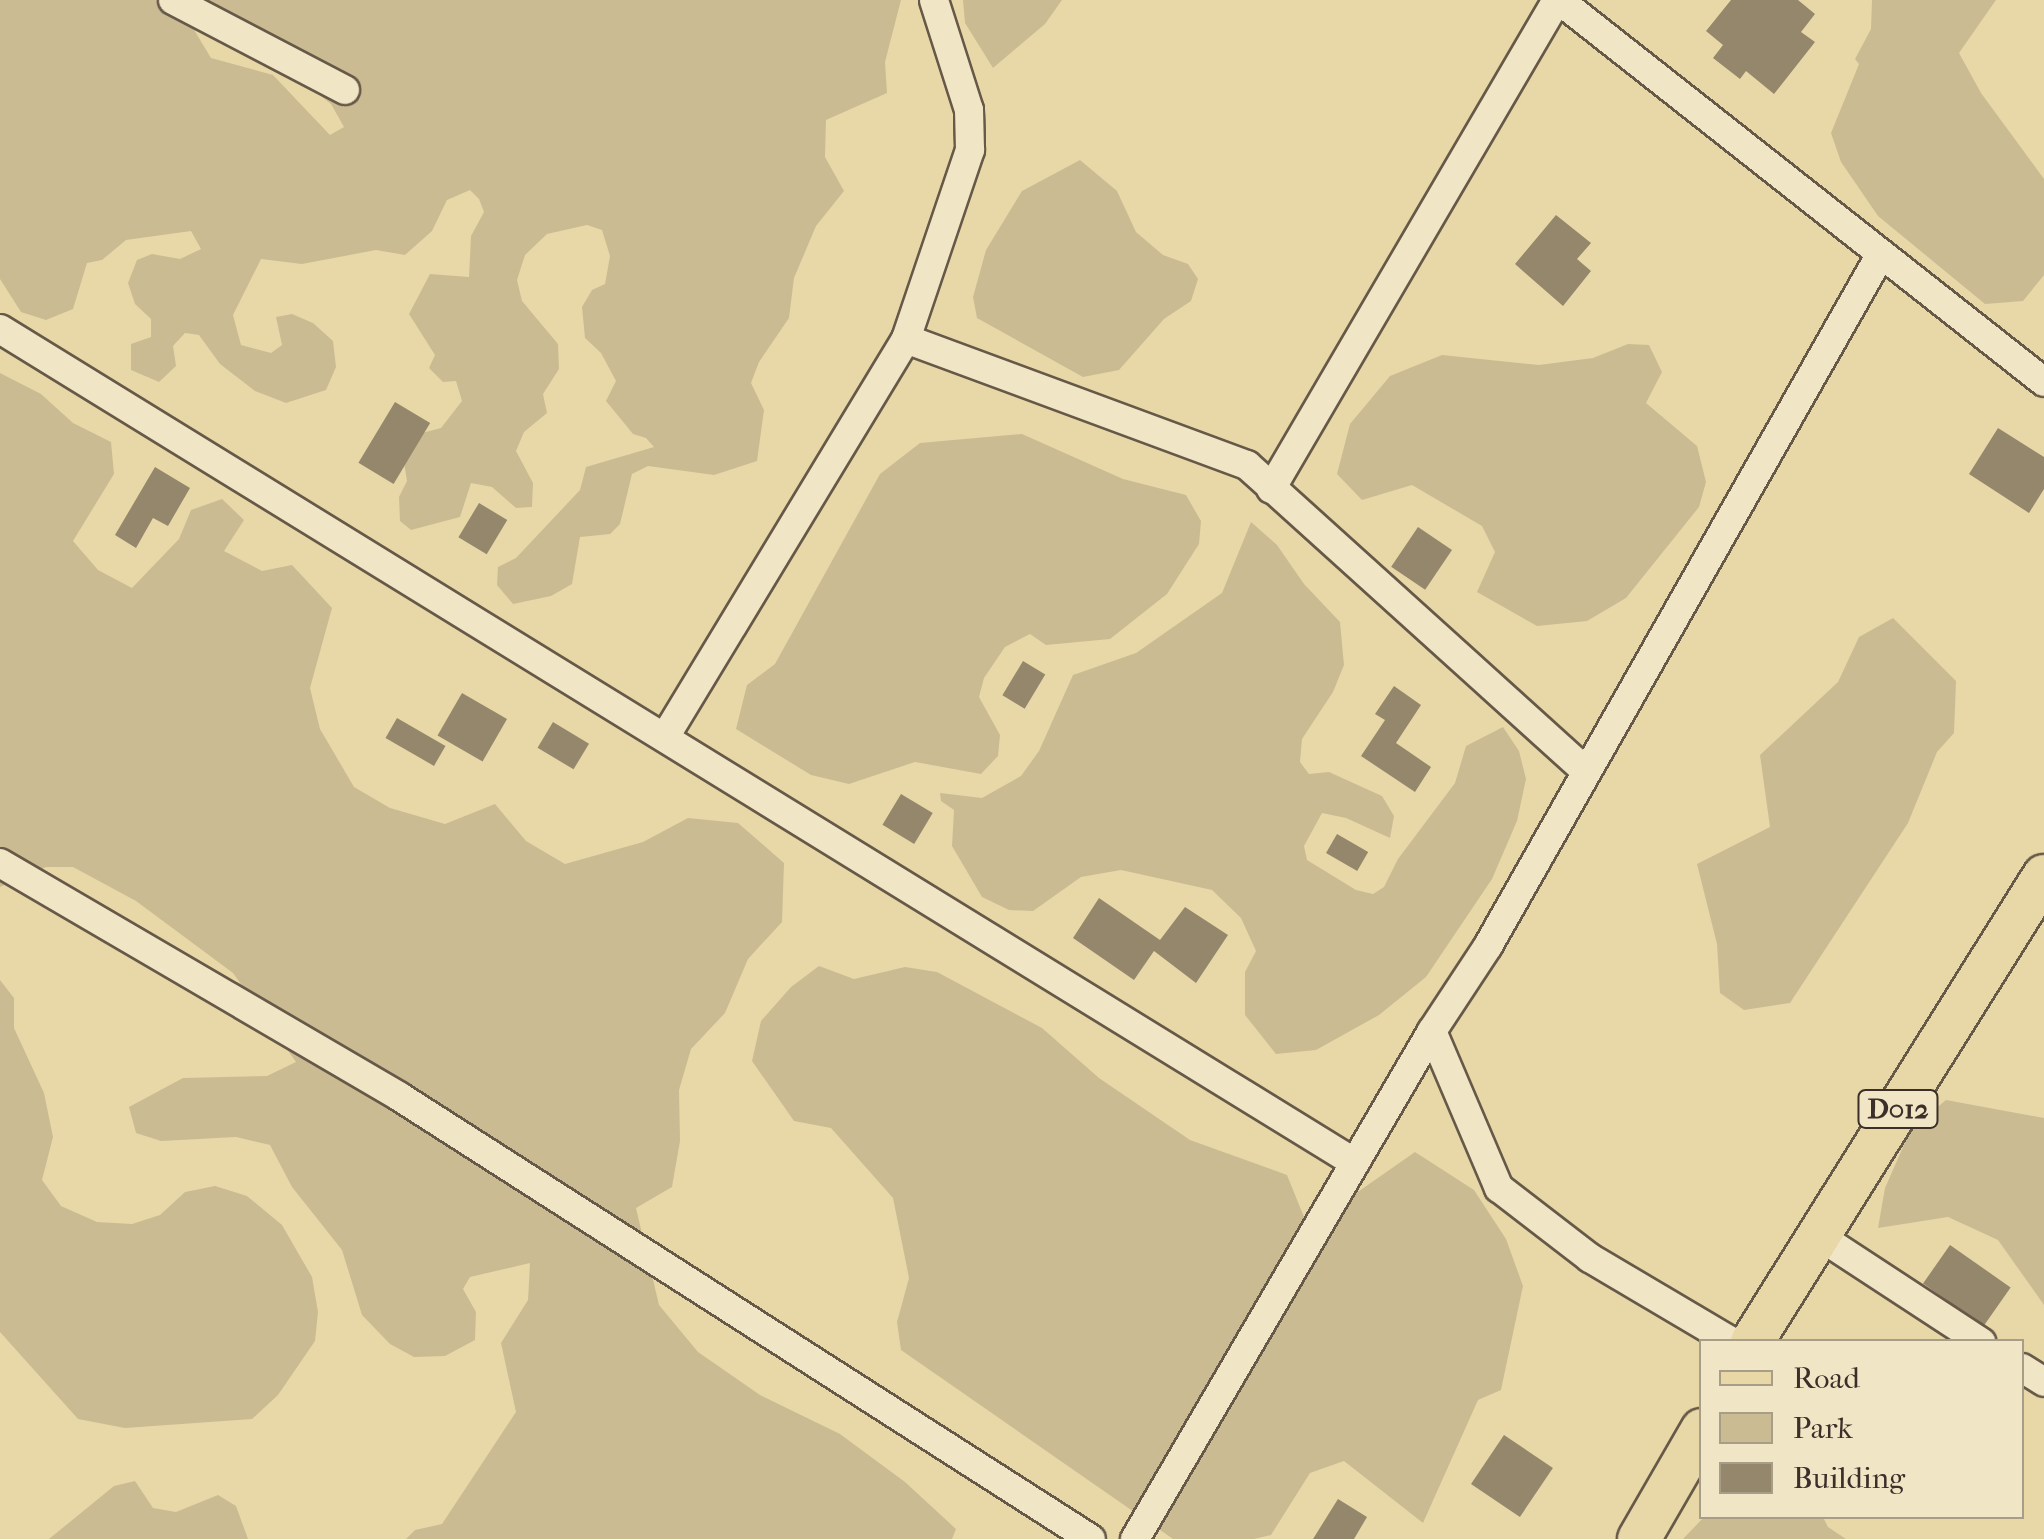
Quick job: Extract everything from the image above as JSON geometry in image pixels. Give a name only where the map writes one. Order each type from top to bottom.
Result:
[{"type":"main road","name":"D012","points":[[1754,1339],[2044,876]]},
{"type":"main road","points":[[1639,1539],[1699,1435]]},
{"type":"street","points":[[173,0],[345,90]]},
{"type":"street","points":[[665,738],[906,339],[970,150],[968,110],[934,0]]},
{"type":"street","points":[[1271,490],[1558,0],[2044,382]]},
{"type":"street","points":[[1135,1539],[1432,1031],[1488,946],[1881,254]]},
{"type":"street","points":[[0,329],[1355,1162]]},
{"type":"street","points":[[906,339],[1247,465],[1586,772]]},
{"type":"street","points":[[0,862],[400,1097],[1091,1539]]},
{"type":"street","points":[[1432,1031],[1498,1188],[1590,1258],[1727,1339]]},
{"type":"street","points":[[1819,1236],[1977,1339]]},
{"type":"green space","points":[[0,0],[176,0],[211,58],[273,75],[330,135],[344,127],[331,104],[295,75],[291,44],[257,35],[204,0],[901,0],[885,62],[887,93],[826,120],[825,157],[844,191],[816,226],[794,278],[789,318],[759,362],[751,383],[764,410],[757,461],[714,475],[648,466],[632,474],[620,524],[610,534],[580,537],[572,584],[551,596],[513,604],[497,585],[498,567],[516,558],[580,490],[586,467],[654,447],[646,438],[633,434],[606,401],[616,381],[601,353],[585,338],[582,307],[592,290],[605,284],[610,256],[602,230],[587,225],[547,234],[525,255],[517,280],[522,301],[558,344],[559,369],[543,394],[547,413],[524,432],[516,451],[533,483],[532,507],[516,508],[492,487],[471,483],[460,517],[411,530],[400,521],[399,497],[407,481],[402,450],[414,435],[441,428],[462,401],[456,381],[443,382],[429,368],[435,355],[409,314],[430,274],[469,277],[471,236],[484,212],[479,199],[470,190],[447,200],[432,231],[405,255],[376,250],[302,264],[261,259],[233,315],[241,345],[271,353],[282,345],[276,317],[292,314],[313,323],[333,341],[336,367],[326,390],[286,403],[255,391],[220,364],[199,335],[185,333],[173,346],[176,366],[159,382],[131,370],[131,344],[151,337],[151,319],[135,304],[128,283],[137,260],[152,254],[180,259],[201,249],[191,231],[126,240],[102,260],[87,263],[73,309],[46,320],[21,312],[0,279]]},
{"type":"green space","points":[[963,0],[1062,0],[1045,24],[993,68],[965,23]]},
{"type":"green space","points":[[1872,0],[1996,0],[1959,53],[1981,93],[2044,179],[2044,275],[2023,301],[1985,304],[1878,216],[1841,162],[1831,133],[1859,64],[1855,59],[1871,29]]},
{"type":"green space","points":[[1080,160],[1117,191],[1136,232],[1163,255],[1188,264],[1198,279],[1191,301],[1164,319],[1119,370],[1083,377],[977,318],[973,297],[986,250],[1022,191]]},
{"type":"green space","points":[[1628,344],[1649,345],[1662,372],[1646,403],[1697,446],[1706,482],[1699,507],[1626,598],[1587,621],[1537,626],[1477,592],[1495,552],[1482,526],[1412,485],[1362,500],[1337,474],[1350,424],[1390,376],[1442,355],[1539,365],[1593,358]]},
{"type":"green space","points":[[0,373],[41,394],[73,423],[111,442],[114,474],[73,541],[98,570],[132,588],[179,539],[191,510],[222,499],[244,520],[224,551],[262,571],[292,565],[332,608],[310,688],[320,729],[354,787],[390,808],[445,824],[495,804],[526,841],[565,864],[643,842],[688,818],[738,823],[784,863],[782,922],[748,959],[725,1013],[691,1049],[679,1090],[680,1141],[672,1187],[636,1208],[659,1305],[698,1352],[760,1395],[840,1434],[905,1482],[956,1529],[952,1539],[406,1539],[415,1530],[442,1524],[516,1412],[501,1343],[528,1300],[530,1263],[470,1277],[463,1289],[476,1312],[475,1340],[445,1356],[414,1357],[390,1344],[362,1315],[342,1250],[292,1187],[270,1145],[236,1137],[161,1141],[136,1133],[129,1107],[183,1078],[267,1076],[296,1062],[233,973],[136,901],[73,867],[46,867],[0,887]]},
{"type":"green space","points":[[1022,434],[1123,479],[1186,495],[1201,521],[1199,544],[1167,594],[1110,639],[1046,645],[1030,634],[1005,647],[984,678],[979,697],[1000,735],[998,756],[981,774],[915,762],[849,784],[811,775],[736,729],[747,685],[775,664],[880,474],[920,443]]},
{"type":"green space","points":[[1251,522],[1277,545],[1304,584],[1340,622],[1344,665],[1333,692],[1302,739],[1300,762],[1309,774],[1329,772],[1382,796],[1394,816],[1390,838],[1346,818],[1322,813],[1304,846],[1307,860],[1356,890],[1373,894],[1384,887],[1398,859],[1455,783],[1466,746],[1503,727],[1519,751],[1526,779],[1517,821],[1492,879],[1426,977],[1379,1015],[1316,1050],[1276,1054],[1245,1015],[1245,972],[1256,951],[1241,918],[1212,890],[1121,870],[1081,877],[1033,911],[1009,910],[982,897],[952,846],[954,810],[941,801],[940,793],[982,798],[1021,776],[1039,751],[1073,675],[1136,653],[1222,593]]},
{"type":"green space","points":[[1893,618],[1956,681],[1954,733],[1937,752],[1908,823],[1790,1003],[1744,1010],[1720,993],[1717,944],[1697,864],[1770,827],[1760,755],[1838,682],[1859,637]]},
{"type":"green space","points":[[819,966],[854,979],[905,967],[937,972],[1042,1028],[1099,1078],[1190,1140],[1287,1175],[1304,1217],[1322,1217],[1415,1152],[1474,1190],[1506,1239],[1523,1286],[1501,1390],[1478,1400],[1423,1523],[1344,1461],[1310,1473],[1271,1535],[1254,1539],[1173,1539],[901,1350],[897,1322],[909,1278],[893,1198],[831,1128],[794,1121],[752,1061],[761,1021],[791,987]]},
{"type":"green space","points":[[0,980],[14,998],[14,1028],[44,1093],[53,1137],[42,1180],[61,1206],[97,1222],[132,1224],[160,1215],[185,1192],[215,1186],[247,1196],[282,1225],[312,1277],[318,1312],[315,1341],[278,1395],[252,1419],[125,1428],[78,1419],[0,1332]]},
{"type":"green space","points":[[1946,1100],[2044,1118],[2044,1305],[1998,1240],[1948,1217],[1878,1228],[1885,1188],[1911,1129]]},
{"type":"green space","points":[[135,1481],[153,1508],[176,1512],[218,1495],[236,1506],[248,1539],[49,1539],[114,1486]]},
{"type":"green space","points":[[1702,1519],[1824,1519],[1828,1527],[1846,1539],[1683,1539]]},
{"type":"building","points":[[1731,0],[1798,0],[1815,14],[1801,32],[1815,42],[1774,94],[1746,71],[1740,79],[1713,58],[1723,45],[1706,31]]},
{"type":"building","points":[[1556,215],[1591,243],[1577,259],[1591,271],[1563,306],[1515,264]]},
{"type":"building","points":[[395,402],[430,423],[394,484],[358,463]]},
{"type":"building","points":[[1998,428],[2044,457],[2044,489],[2029,513],[1969,474]]},
{"type":"building","points":[[155,467],[190,488],[168,526],[153,518],[136,548],[115,535]]},
{"type":"building","points":[[479,503],[507,520],[487,554],[458,537]]},
{"type":"building","points":[[1418,527],[1452,550],[1425,590],[1391,567]]},
{"type":"building","points":[[1023,661],[1045,674],[1025,709],[1002,695]]},
{"type":"building","points":[[1394,686],[1421,705],[1396,743],[1431,767],[1415,792],[1361,756],[1385,720],[1375,714]]},
{"type":"building","points":[[462,693],[507,719],[483,761],[438,735]]},
{"type":"building","points":[[397,718],[445,746],[434,766],[386,738]]},
{"type":"building","points":[[553,722],[589,744],[574,769],[538,748]]},
{"type":"building","points":[[901,794],[933,813],[914,844],[882,825]]},
{"type":"building","points":[[1337,834],[1368,852],[1357,871],[1326,853]]},
{"type":"building","points":[[1099,898],[1160,940],[1185,907],[1228,935],[1196,983],[1154,951],[1134,980],[1073,938]]},
{"type":"building","points":[[1950,1245],[2011,1287],[1984,1326],[1923,1284]]},
{"type":"building","points":[[1504,1435],[1553,1468],[1520,1517],[1471,1484]]},
{"type":"building","points":[[1338,1499],[1367,1517],[1354,1539],[1313,1539]]}]
